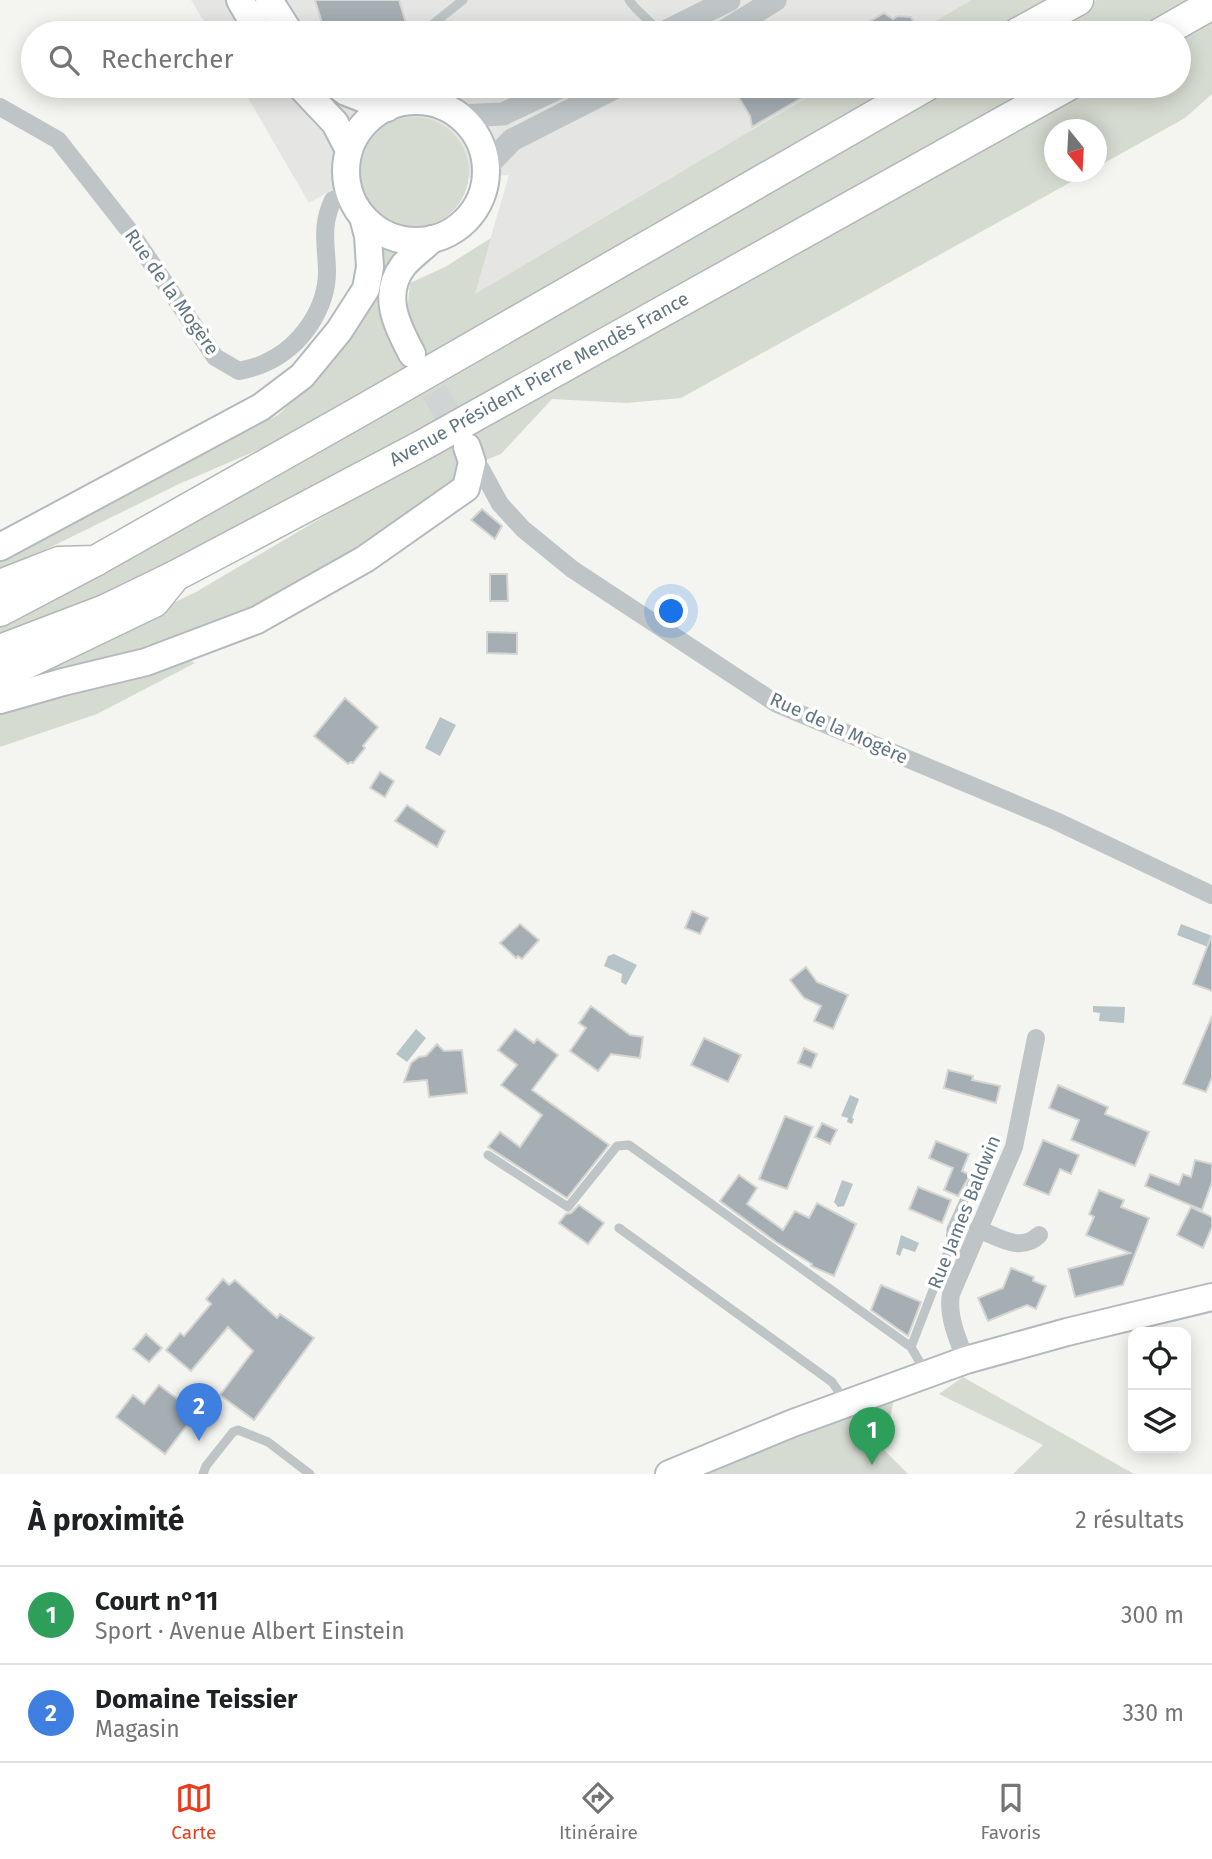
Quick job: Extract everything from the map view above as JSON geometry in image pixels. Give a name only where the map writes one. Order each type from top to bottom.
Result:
[{"type":"main road","points":[[240,0],[252,21]]},
{"type":"main road","points":[[269,0],[282,21]]},
{"type":"main road","points":[[1040,21],[1078,0]]},
{"type":"main road","points":[[1182,21],[1212,4]]},
{"type":"main road","points":[[312,98],[326,111],[349,149]]},
{"type":"main road","points":[[361,98],[387,108]]},
{"type":"main road","points":[[0,547],[261,407],[302,376],[339,331],[366,289],[370,267],[368,236],[363,217],[349,194],[346,179],[349,149],[370,118],[412,98]]},
{"type":"main road","points":[[363,217],[387,235],[417,241],[432,239],[447,234],[460,225],[472,213],[480,199],[485,184],[486,167],[482,148],[472,130],[458,116],[427,98]]},
{"type":"main road","points":[[0,611],[95,561],[354,415],[905,98]]},
{"type":"main road","name":"Avenue Président Pierre Mendès France","points":[[0,650],[105,610],[175,576],[421,446],[1045,98]]},
{"type":"main road","points":[[412,354],[395,322],[391,305],[394,285],[403,267],[432,239]]},
{"type":"main road","points":[[0,700],[146,662],[257,620],[365,559],[466,488],[471,473],[470,454]]},
{"type":"main road","points":[[0,585],[60,562],[95,561]]},
{"type":"main road","points":[[0,676],[154,602],[175,576]]},
{"type":"main road","points":[[669,1474],[793,1423],[966,1360],[1212,1297]]},
{"type":"street","points":[[686,21],[729,0]]},
{"type":"street","points":[[741,21],[775,0]]},
{"type":"street","points":[[458,116],[503,114],[537,98]]},
{"type":"street","points":[[486,167],[512,140],[594,98]]},
{"type":"street","name":"Rue de la Mogère","points":[[0,107],[58,141],[131,233],[215,358],[239,371],[267,363],[289,347],[313,322],[321,303],[327,273],[325,217],[333,201],[349,194]]},
{"type":"street","points":[[470,454],[481,468],[499,505]]},
{"type":"street","points":[[466,488],[499,505]]},
{"type":"street","name":"Rue de la Mogère","points":[[499,505],[523,529],[572,569],[777,704],[1056,821],[1212,895]]},
{"type":"street","name":"Rue James Baldwin","points":[[966,1360],[949,1304],[951,1294],[1014,1147],[1036,1038]]},
{"type":"street","points":[[978,1229],[1019,1244],[1034,1239],[1039,1234]]},
{"type":"lane","points":[[437,21],[463,0]]},
{"type":"lane","points":[[629,0],[651,21]]},
{"type":"lane","points":[[488,1155],[568,1207],[617,1146],[629,1145],[911,1347],[927,1374]]},
{"type":"lane","points":[[911,1347],[950,1247],[951,1229],[972,1183]]},
{"type":"lane","points":[[619,1228],[832,1382],[847,1404]]},
{"type":"lane","points":[[203,1474],[226,1440],[238,1430],[268,1442],[310,1474]]},
{"type":"shaded area","points":[[191,0],[971,0],[935,21],[204,21]]},
{"type":"shaded area","points":[[971,0],[1055,0],[1016,21],[935,21]]},
{"type":"shaded area","points":[[1097,0],[1202,0],[1164,21],[1057,21]]},
{"type":"shaded area","points":[[1212,18],[1212,94],[1185,118],[1107,161],[1107,119],[1044,119],[1044,182],[1071,182],[681,398],[627,403],[552,399],[501,454],[486,460],[473,441],[461,459],[457,486],[405,521],[234,621],[143,654],[0,686],[196,592],[394,475],[1069,98],[1191,98],[1191,29]]},
{"type":"shaded area","points":[[248,98],[806,98],[474,295],[509,175],[469,178],[465,151],[458,139],[360,160],[359,174],[309,203]]},
{"type":"shaded area","points":[[806,98],[883,98],[288,437],[179,484],[0,572],[0,558],[278,415],[329,366],[360,324],[370,307],[382,248],[400,255],[407,357],[424,347],[409,317],[410,283],[445,267],[491,238],[475,294]]},
{"type":"shaded area","points":[[924,98],[1026,98],[539,367],[142,578],[0,635],[0,621]]},
{"type":"shaded area","points":[[414,117],[435,121],[453,133],[465,151],[469,172],[465,193],[453,211],[435,223],[414,227],[393,223],[375,211],[363,193],[359,172],[363,151],[375,133],[393,121]]},
{"type":"shaded area","points":[[191,661],[195,663],[97,714],[0,747],[0,711]]},
{"type":"shaded area","points":[[440,717],[456,725],[440,756],[425,748]]},
{"type":"shaded area","points":[[1181,924],[1212,936],[1208,947],[1177,935]]},
{"type":"shaded area","points":[[614,954],[637,965],[626,985],[621,982],[622,974],[604,966],[608,956]]},
{"type":"shaded area","points":[[1093,1006],[1125,1007],[1124,1023],[1099,1021],[1100,1013],[1093,1012]]},
{"type":"shaded area","points":[[416,1029],[426,1038],[407,1062],[396,1054]]},
{"type":"shaded area","points":[[850,1095],[859,1099],[852,1124],[847,1122],[848,1118],[841,1116]]},
{"type":"shaded area","points":[[842,1180],[853,1184],[844,1206],[838,1207],[834,1202]]},
{"type":"shaded area","points":[[901,1235],[919,1243],[915,1252],[903,1248],[900,1256],[896,1254]]},
{"type":"shaded area","points":[[963,1377],[1134,1474],[1013,1474],[1043,1445],[939,1394]]},
{"type":"shaded area","points":[[894,1397],[889,1425],[871,1437],[908,1474],[698,1474]]},
{"type":"building","points":[[315,0],[399,0],[405,21],[321,21]]},
{"type":"building","points":[[884,13],[893,19],[898,16],[911,17],[913,21],[870,21]]},
{"type":"building","points":[[739,98],[802,98],[752,127],[750,116]]},
{"type":"building","points":[[482,509],[502,526],[495,539],[471,520]]},
{"type":"building","points":[[490,574],[507,574],[508,601],[490,601]]},
{"type":"building","points":[[487,632],[517,633],[517,654],[487,653]]},
{"type":"building","points":[[345,698],[378,727],[353,763],[348,764],[314,736]]},
{"type":"building","points":[[380,772],[394,781],[385,797],[370,788]]},
{"type":"building","points":[[407,805],[445,831],[437,847],[395,821]]},
{"type":"building","points":[[692,911],[708,918],[700,934],[685,928]]},
{"type":"building","points":[[520,924],[539,940],[522,959],[518,956],[516,958],[500,943]]},
{"type":"building","points":[[1212,937],[1212,991],[1193,984]]},
{"type":"building","points":[[806,967],[817,982],[848,995],[833,1029],[814,1021],[821,1006],[804,998],[790,980]]},
{"type":"building","points":[[591,1006],[630,1035],[643,1037],[640,1058],[611,1054],[598,1071],[570,1051],[586,1028],[579,1023]]},
{"type":"building","points":[[1212,1016],[1212,1077],[1206,1092],[1183,1084]]},
{"type":"building","points":[[515,1029],[534,1043],[537,1039],[558,1055],[532,1090],[609,1145],[567,1198],[488,1147],[500,1132],[520,1147],[542,1115],[501,1085],[517,1065],[498,1050]]},
{"type":"building","points":[[704,1038],[741,1055],[728,1082],[691,1065]]},
{"type":"building","points":[[437,1044],[444,1051],[462,1050],[467,1093],[429,1097],[427,1080],[404,1082],[411,1063],[426,1056]]},
{"type":"building","points":[[804,1048],[817,1054],[811,1068],[798,1063]]},
{"type":"building","points":[[948,1070],[973,1076],[972,1080],[1000,1086],[996,1103],[944,1088]]},
{"type":"building","points":[[1058,1085],[1108,1107],[1105,1114],[1149,1132],[1135,1166],[1071,1140],[1079,1120],[1049,1108]]},
{"type":"building","points":[[785,1116],[813,1127],[787,1189],[759,1179]]},
{"type":"building","points":[[822,1123],[837,1130],[830,1144],[815,1137]]},
{"type":"building","points":[[1043,1140],[1079,1155],[1071,1174],[1060,1169],[1049,1195],[1024,1185]]},
{"type":"building","points":[[936,1141],[969,1154],[962,1171],[970,1175],[958,1196],[944,1190],[953,1168],[929,1158]]},
{"type":"building","points":[[1195,1160],[1212,1164],[1212,1182],[1202,1210],[1145,1186],[1150,1174],[1179,1185],[1183,1174],[1191,1177]]},
{"type":"building","points":[[739,1175],[757,1188],[747,1204],[783,1230],[795,1211],[809,1218],[817,1203],[856,1224],[834,1276],[811,1266],[812,1264],[776,1242],[720,1201]]},
{"type":"building","points":[[918,1187],[951,1200],[942,1223],[909,1209]]},
{"type":"building","points":[[1099,1190],[1124,1200],[1121,1207],[1149,1218],[1123,1285],[1075,1297],[1068,1269],[1130,1253],[1086,1235],[1094,1217],[1089,1214]]},
{"type":"building","points":[[579,1205],[604,1223],[588,1244],[559,1223]]},
{"type":"building","points":[[1191,1207],[1212,1217],[1212,1227],[1203,1248],[1177,1235]]},
{"type":"building","points":[[1011,1268],[1034,1277],[1033,1281],[1046,1286],[1036,1309],[1027,1305],[988,1321],[978,1298],[1003,1288]]},
{"type":"building","points":[[223,1279],[229,1285],[235,1280],[277,1318],[280,1314],[314,1338],[254,1420],[220,1395],[253,1351],[228,1327],[191,1371],[166,1350],[180,1333],[184,1336],[211,1304],[206,1299]]},
{"type":"building","points":[[881,1285],[921,1302],[908,1336],[871,1310]]},
{"type":"building","points":[[146,1334],[162,1348],[149,1362],[133,1349]]},
{"type":"building","points":[[159,1385],[196,1413],[165,1454],[116,1417],[133,1395],[144,1404]]},
{"type":"tunnel","points":[[414,358],[467,446]]},
{"type":"place","name":"Domaine Teissier","points":[[199,1441]]},
{"type":"place","name":"Court n°11","points":[[872,1465]]}]
